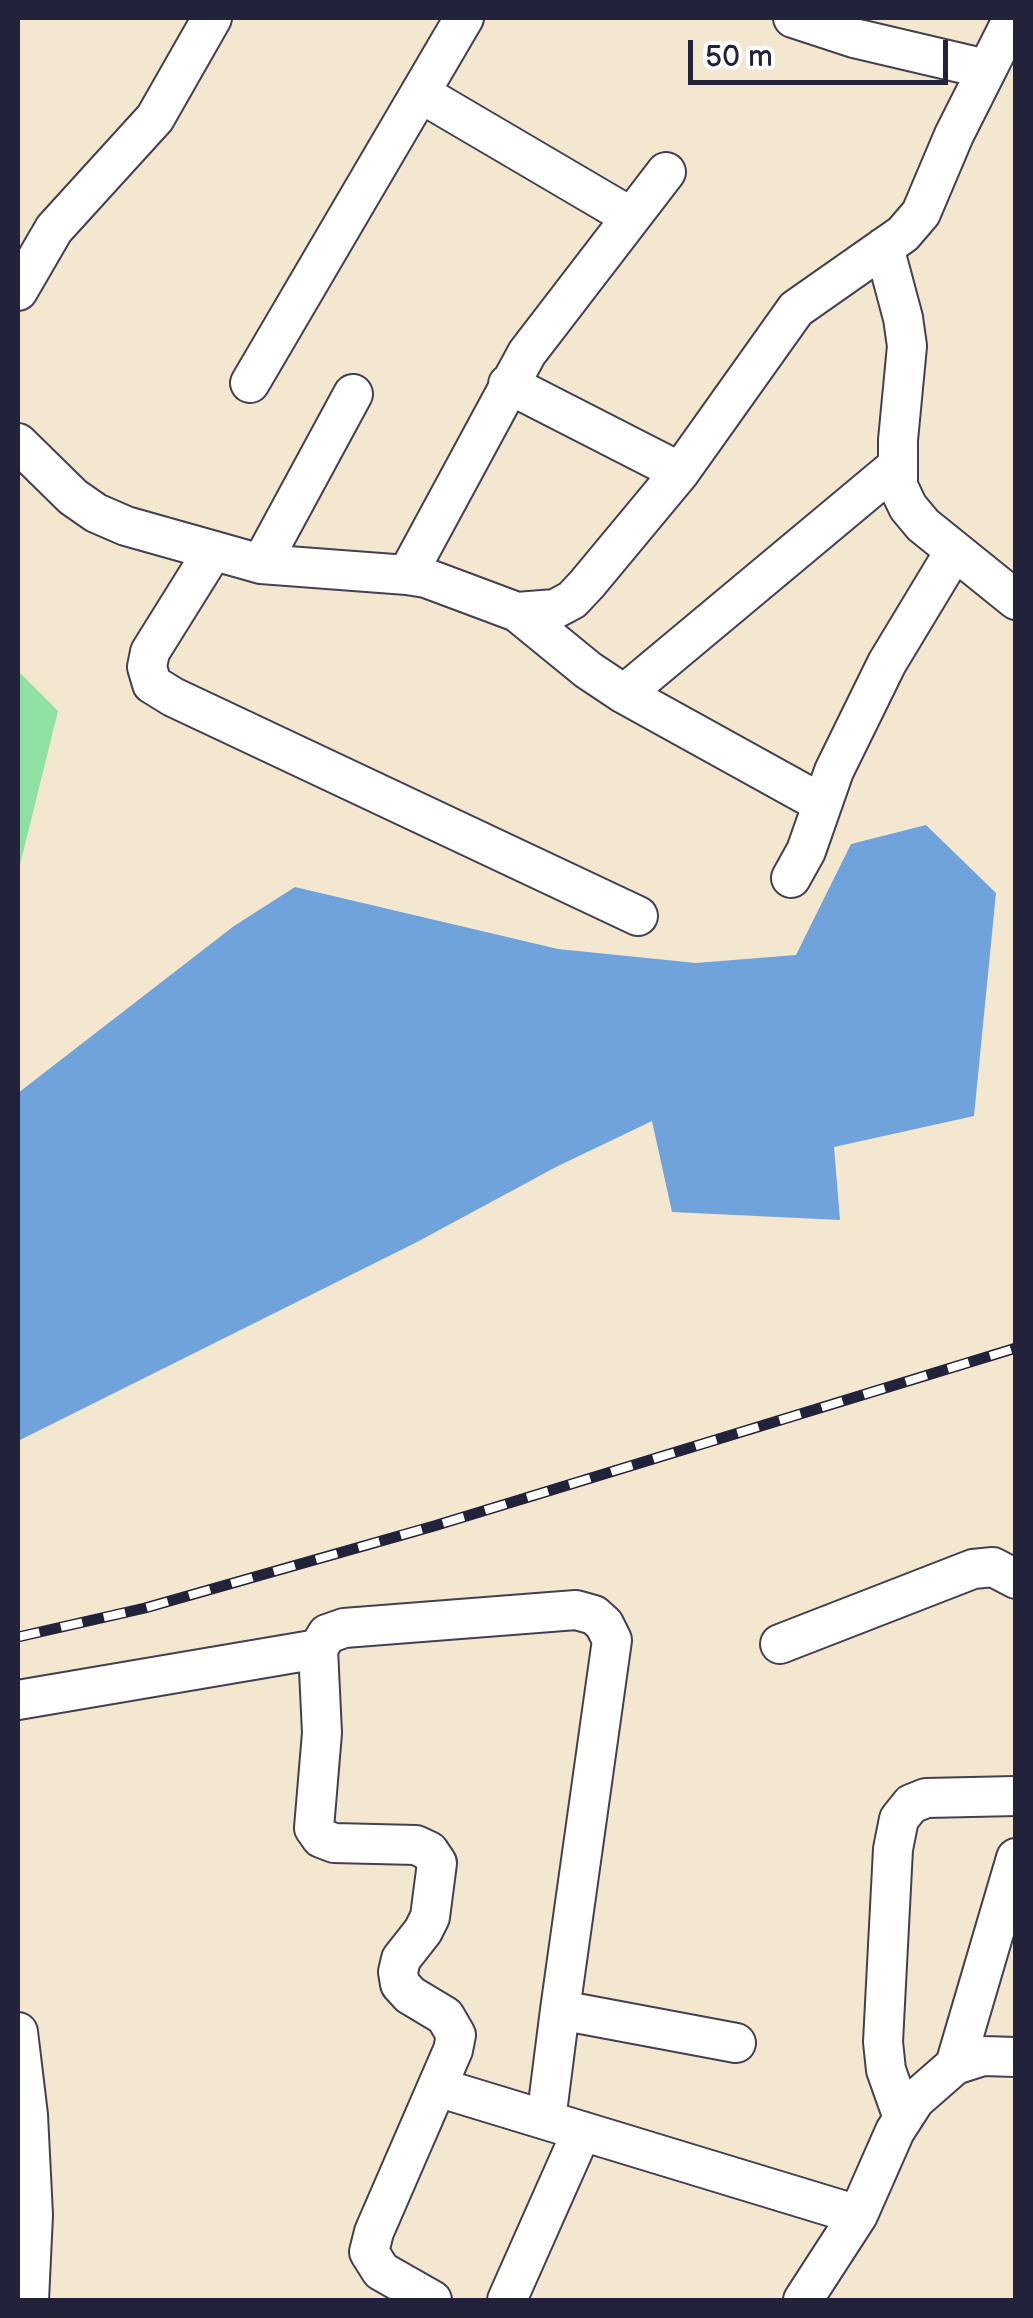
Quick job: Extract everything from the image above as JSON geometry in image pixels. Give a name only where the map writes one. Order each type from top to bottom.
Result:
[{"type":"street","points":[[18,291],[54,229],[155,118],[212,18]]},
{"type":"street","points":[[250,383],[464,18]]},
{"type":"street","points":[[793,18],[854,38],[986,69]]},
{"type":"street","points":[[18,443],[73,497],[126,526],[262,564],[407,575],[426,578],[517,612],[554,609],[572,600],[680,472],[796,309],[903,234],[921,213],[1013,18]]},
{"type":"street","points":[[420,93],[632,217]]},
{"type":"street","points":[[407,575],[527,352],[666,172]]},
{"type":"street","points":[[884,247],[904,318],[907,346],[896,467],[898,486],[908,507],[954,552],[1016,600]]},
{"type":"street","points":[[508,384],[680,472]]},
{"type":"street","points":[[262,564],[352,394]]},
{"type":"street","points":[[624,694],[896,467]]},
{"type":"street","points":[[213,552],[150,652],[147,668],[152,684],[191,706],[638,916]]},
{"type":"street","points":[[790,878],[806,851],[822,803],[887,664],[954,552]]},
{"type":"street","points":[[517,612],[624,694],[822,803]]},
{"type":"street","points":[[780,1644],[973,1569],[993,1568],[1016,1579]]},
{"type":"street","points":[[432,2300],[382,2271],[370,2252],[374,2232],[456,2035],[445,2016],[410,1995],[400,1984],[398,1972],[401,1959],[430,1916],[437,1863],[429,1850],[416,1845],[334,1843],[321,1838],[314,1828],[322,1733],[318,1649],[328,1634],[344,1628],[576,1610],[594,1615],[612,1640],[546,2120]]},
{"type":"street","points":[[18,1700],[318,1649]]},
{"type":"street","points":[[903,2118],[886,2070],[883,2042],[899,1819],[912,1804],[926,1798],[1016,1796]]},
{"type":"street","points":[[955,2066],[1016,1858]]},
{"type":"street","points":[[560,2010],[736,2043]]},
{"type":"street","points":[[18,2032],[28,2115],[33,2215],[29,2300]]},
{"type":"street","points":[[803,2300],[858,2215],[915,2100],[955,2066],[984,2056],[1016,2058]]},
{"type":"street","points":[[437,2087],[858,2215]]},
{"type":"street","points":[[507,2300],[582,2131]]},
{"type":"green space","points":[[18,671],[58,711],[18,873]]},
{"type":"water","points":[[926,825],[996,893],[974,1116],[834,1147],[840,1220],[672,1212],[652,1121],[18,1441],[18,1093],[234,926],[295,887],[558,949],[696,963],[796,955],[851,844]]},
{"type":"railway","points":[[18,1637],[145,1608],[434,1526],[1016,1348]]}]
